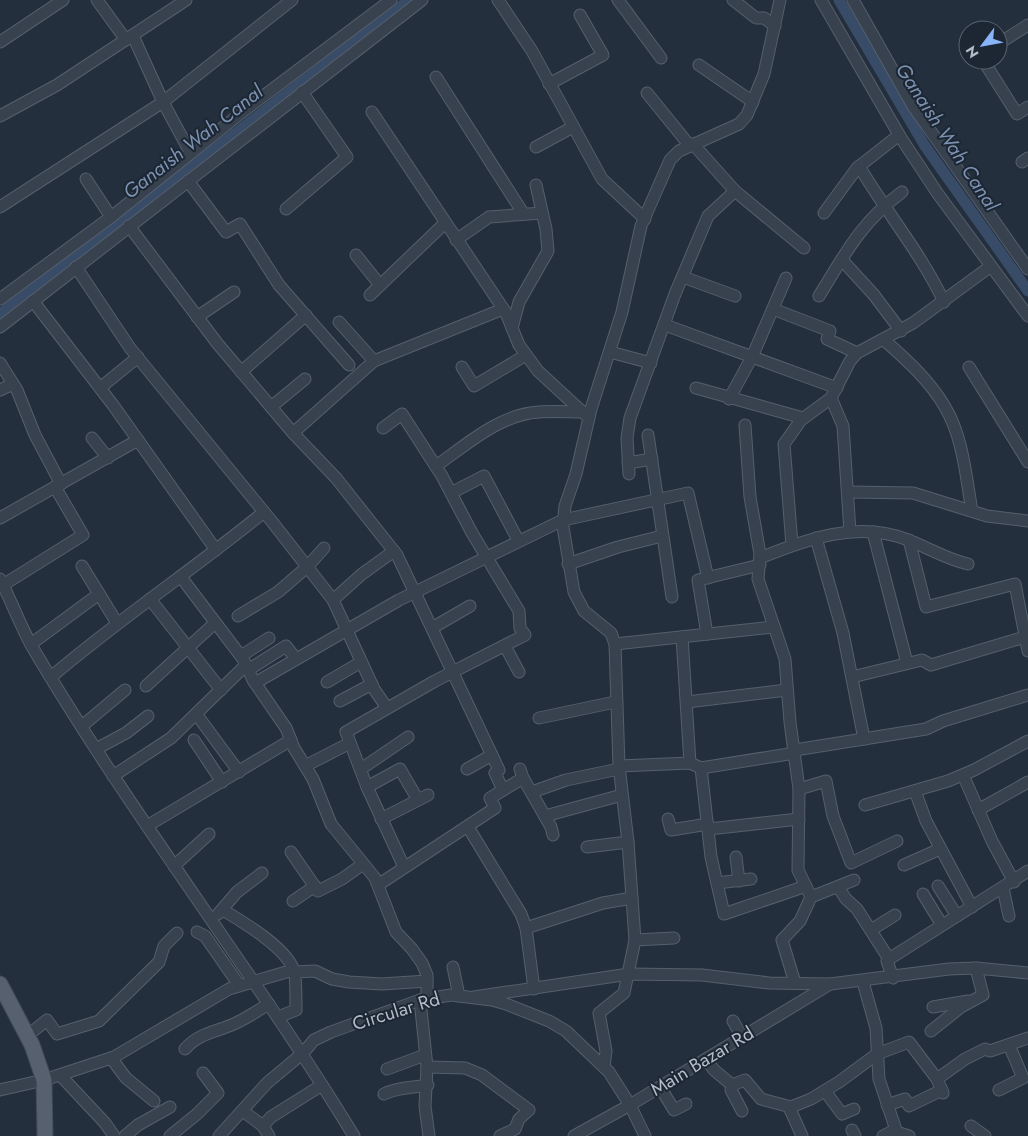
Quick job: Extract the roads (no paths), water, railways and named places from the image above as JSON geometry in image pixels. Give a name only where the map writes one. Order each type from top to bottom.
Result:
[{"type":"main road","points":[[0,984],[27,1036],[44,1080],[45,1136]]},
{"type":"street","points":[[0,42],[63,0]]},
{"type":"street","points":[[0,116],[57,85],[186,0]]},
{"type":"street","points":[[0,207],[163,102],[292,0]]},
{"type":"street","points":[[0,299],[111,217],[190,152],[390,0]]},
{"type":"street","points":[[0,328],[76,267],[422,0]]},
{"type":"street","points":[[498,0],[532,51],[602,179],[645,219]]},
{"type":"street","points":[[618,0],[661,58]]},
{"type":"street","points":[[733,0],[756,18],[764,18],[774,26]]},
{"type":"street","points":[[604,1067],[606,1051],[599,1013],[624,994],[634,940],[628,842],[619,767],[615,644],[611,633],[584,611],[574,592],[568,564],[563,520],[565,506],[576,474],[585,415],[610,352],[645,219],[670,160],[679,151],[739,124],[747,115],[764,74],[780,0]]},
{"type":"street","points":[[821,0],[899,135],[938,194],[1028,316]]},
{"type":"street","points":[[853,0],[913,106],[1028,269]]},
{"type":"street","points":[[102,2],[129,38],[190,152]]},
{"type":"street","points":[[549,84],[603,55],[580,15]]},
{"type":"street","points":[[1008,38],[1028,25]]},
{"type":"street","points":[[699,65],[753,102]]},
{"type":"street","points":[[989,70],[1017,114],[1026,112]]},
{"type":"street","points":[[436,77],[523,213]]},
{"type":"street","points":[[286,209],[347,157],[302,92]]},
{"type":"street","points":[[646,93],[735,191],[804,248]]},
{"type":"street","points":[[372,112],[503,310],[526,355],[538,371],[585,415]]},
{"type":"street","points":[[536,148],[573,127]]},
{"type":"street","points":[[824,213],[858,166],[899,135]]},
{"type":"street","points":[[858,166],[882,206],[916,250],[944,302]]},
{"type":"street","points":[[86,179],[111,217]]},
{"type":"street","points":[[188,181],[226,232],[240,224],[280,285],[349,366]]},
{"type":"street","points":[[512,328],[519,302],[548,250],[536,185]]},
{"type":"street","points":[[652,459],[628,468],[627,438],[630,418],[682,277],[708,216],[735,191]]},
{"type":"street","points":[[818,296],[856,236],[882,206],[902,192]]},
{"type":"street","points":[[456,240],[489,217],[542,213]]},
{"type":"street","points":[[370,295],[445,223]]},
{"type":"street","points":[[129,226],[197,318],[293,433],[336,478],[394,552],[454,672],[499,770],[495,773],[503,790]]},
{"type":"street","points":[[356,255],[380,285]]},
{"type":"street","points":[[842,260],[874,295],[901,330]]},
{"type":"street","points":[[792,545],[784,444],[804,418],[831,398],[850,361],[857,353],[901,330],[944,302],[991,266]]},
{"type":"street","points":[[76,267],[138,357],[264,512],[332,600],[372,684],[387,708]]},
{"type":"street","points":[[682,277],[735,296]]},
{"type":"street","points":[[730,399],[752,357],[786,278]]},
{"type":"street","points":[[197,318],[234,292]]},
{"type":"street","points":[[33,301],[100,388],[216,550]]},
{"type":"street","points":[[773,308],[830,332],[827,339],[857,353]]},
{"type":"street","points":[[293,433],[374,361],[503,310]]},
{"type":"street","points":[[241,372],[306,315]]},
{"type":"street","points":[[339,322],[374,361]]},
{"type":"street","points":[[665,325],[837,388]]},
{"type":"street","points":[[337,352],[351,336]]},
{"type":"street","points":[[884,340],[929,384],[946,409],[964,459],[972,511]]},
{"type":"street","points":[[610,352],[651,363]]},
{"type":"street","points":[[462,367],[474,386],[526,355]]},
{"type":"street","points":[[100,388],[138,357]]},
{"type":"street","points":[[0,363],[13,384],[82,535],[1,582],[31,644],[51,678],[113,776],[303,1053],[348,1134]]},
{"type":"street","points":[[969,367],[1028,462]]},
{"type":"street","points":[[271,407],[305,379]]},
{"type":"street","points":[[0,390],[13,384]]},
{"type":"street","points":[[696,388],[804,418]]},
{"type":"street","points":[[831,398],[843,426],[850,532]]},
{"type":"street","points":[[436,466],[491,427],[508,420],[537,412],[585,415]]},
{"type":"street","points":[[383,428],[402,414],[436,466],[486,557],[519,611],[520,628],[524,635],[346,732],[367,787],[404,866]]},
{"type":"street","points":[[746,425],[750,497],[760,562],[758,579],[785,659],[799,789],[798,870],[811,897]]},
{"type":"street","points":[[648,435],[672,597]]},
{"type":"street","points":[[92,438],[108,458]]},
{"type":"street","points":[[0,518],[138,440]]},
{"type":"street","points":[[451,493],[484,476],[518,540]]},
{"type":"street","points":[[848,492],[913,493],[986,516],[1028,521]]},
{"type":"street","points":[[255,683],[346,629],[518,540],[563,520],[688,493],[708,578]]},
{"type":"street","points":[[51,678],[117,623],[181,577],[264,512]]},
{"type":"street","points":[[707,634],[698,580],[760,562],[792,545],[816,538],[850,532],[887,533],[909,540],[940,556],[968,564]]},
{"type":"street","points":[[873,532],[907,663]]},
{"type":"street","points":[[568,564],[618,547],[662,536]]},
{"type":"street","points":[[816,538],[843,634],[864,739]]},
{"type":"street","points":[[909,540],[926,607],[1015,584],[1028,651]]},
{"type":"street","points":[[238,616],[278,592],[307,567],[324,548]]},
{"type":"street","points":[[332,600],[362,574],[394,552]]},
{"type":"street","points":[[82,566],[117,623]]},
{"type":"street","points":[[181,577],[245,664],[255,683],[286,728],[313,779],[331,824],[375,878],[396,932],[422,963],[427,981],[423,999],[428,1085],[425,1106],[429,1136]]},
{"type":"street","points":[[31,644],[99,594]]},
{"type":"street","points":[[150,599],[221,690]]},
{"type":"street","points":[[432,628],[470,606]]},
{"type":"street","points":[[146,686],[188,650],[215,623]]},
{"type":"street","points":[[615,644],[774,627]]},
{"type":"street","points":[[682,637],[690,763]]},
{"type":"street","points":[[852,677],[922,660],[931,665],[1026,637]]},
{"type":"street","points":[[113,776],[171,738],[221,690],[269,638]]},
{"type":"street","points":[[245,664],[286,646],[296,659]]},
{"type":"street","points":[[505,646],[519,672]]},
{"type":"street","points":[[327,682],[362,662]]},
{"type":"street","points":[[340,701],[372,684]]},
{"type":"street","points":[[82,726],[125,690]]},
{"type":"street","points":[[687,702],[787,690]]},
{"type":"street","points":[[532,792],[566,780],[619,767],[690,763],[701,768],[926,729],[951,718],[1028,695]]},
{"type":"street","points":[[539,718],[616,702]]},
{"type":"street","points":[[197,714],[239,772]]},
{"type":"street","points":[[96,749],[126,734],[148,716]]},
{"type":"street","points":[[361,769],[408,737]]},
{"type":"street","points":[[194,740],[222,782]]},
{"type":"street","points":[[147,826],[291,740]]},
{"type":"street","points":[[865,805],[962,775],[1028,740]]},
{"type":"street","points":[[305,766],[350,743]]},
{"type":"street","points":[[467,769],[492,755]]},
{"type":"street","points":[[701,768],[708,827],[724,914],[806,886]]},
{"type":"street","points":[[367,787],[400,769],[423,797],[381,819]]},
{"type":"street","points":[[378,885],[404,866],[468,827],[495,808],[490,798],[503,790],[521,773],[545,816],[553,835]]},
{"type":"street","points":[[962,775],[1014,882]]},
{"type":"street","points":[[799,789],[826,781],[833,816],[851,863],[897,841]]},
{"type":"street","points":[[978,810],[1028,782]]},
{"type":"street","points":[[915,790],[926,821],[972,907]]},
{"type":"street","points":[[545,816],[622,795]]},
{"type":"street","points":[[668,819],[671,830],[799,819]]},
{"type":"street","points":[[468,827],[521,914],[526,928],[534,988]]},
{"type":"street","points":[[174,866],[209,834]]},
{"type":"street","points":[[587,847],[628,842]]},
{"type":"street","points":[[904,865],[940,849]]},
{"type":"street","points":[[291,852],[318,891],[342,879],[363,864]]},
{"type":"street","points":[[736,857],[739,880]]},
{"type":"street","points":[[889,959],[1014,882],[1028,871]]},
{"type":"street","points":[[210,919],[223,910],[237,892],[262,873]]},
{"type":"street","points":[[717,883],[751,879]]},
{"type":"street","points":[[795,983],[782,940],[800,921],[811,897],[854,880]]},
{"type":"street","points":[[293,901],[315,886]]},
{"type":"street","points":[[938,886],[957,916]]},
{"type":"street","points":[[838,887],[846,899],[857,909],[889,959],[887,961],[894,978]]},
{"type":"street","points":[[1003,888],[1009,916]]},
{"type":"street","points":[[923,894],[942,925]]},
{"type":"street","points":[[526,928],[603,902],[632,898]]},
{"type":"street","points":[[223,910],[247,924],[274,946],[294,971],[296,1010],[278,1017]]},
{"type":"street","points":[[871,930],[895,915]]},
{"type":"street","points":[[198,932],[205,936],[239,985]]},
{"type":"street","points":[[27,1036],[46,1020],[57,1034],[99,1021],[159,962],[164,946],[176,933]]},
{"type":"street","points":[[634,940],[674,938]]},
{"type":"street","points":[[453,967],[459,996]]},
{"type":"street","points":[[474,997],[628,974],[702,975],[830,984],[863,982],[949,969],[976,968],[1028,973]]},
{"type":"street","points":[[931,1031],[983,995],[976,968]]},
{"type":"street","points":[[0,1090],[44,1080],[111,1058],[229,989],[252,980],[294,971],[315,971],[332,979],[349,982],[382,984],[427,981]]},
{"type":"street","points":[[863,982],[876,1028],[879,1079],[896,1133]]},
{"type":"street","name":"Main Bazar Rd","points":[[574,1136],[630,1105],[830,984]]},
{"type":"street","name":"Circular Rd","points":[[219,1136],[267,1083],[303,1053],[314,1040],[331,1032],[423,999],[459,996],[474,997],[506,1004],[549,1020],[566,1031],[604,1067],[630,1105],[645,1136]]},
{"type":"street","points":[[933,1007],[972,1001]]},
{"type":"street","points":[[185,1048],[203,1034],[238,1022],[269,1004]]},
{"type":"street","points":[[733,1021],[742,1037]]},
{"type":"street","points":[[887,1105],[905,1099],[909,1106],[941,1087],[965,1059],[986,1049],[990,1051],[1028,1038]]},
{"type":"street","points":[[732,1085],[745,1080],[761,1099],[789,1107],[798,1105],[825,1091],[877,1054],[909,1042],[941,1087]]},
{"type":"street","points":[[999,1090],[1023,1078],[1009,1045]]},
{"type":"street","points":[[387,1069],[425,1055]]},
{"type":"street","points":[[111,1058],[126,1078],[154,1101]]},
{"type":"street","points":[[706,1059],[714,1070],[732,1085]]},
{"type":"street","points":[[427,1067],[465,1068],[482,1075],[529,1110],[519,1119],[515,1129],[500,1136]]},
{"type":"street","points":[[170,1136],[197,1114],[218,1093],[203,1073]]},
{"type":"street","points":[[60,1075],[105,1123],[114,1136]]},
{"type":"street","points":[[263,1126],[271,1118],[322,1085]]},
{"type":"street","points":[[384,1094],[398,1087],[409,1089],[428,1085]]},
{"type":"street","points":[[732,1085],[731,1090],[742,1111]]},
{"type":"street","points":[[660,1087],[674,1110],[686,1104]]},
{"type":"street","points":[[825,1091],[842,1114],[854,1109]]},
{"type":"street","points":[[125,1136],[138,1125],[170,1107]]},
{"type":"street","points":[[789,1107],[802,1136]]},
{"type":"street","points":[[243,1111],[263,1126],[270,1136]]},
{"type":"street","points":[[971,1126],[985,1136]]},
{"type":"street","points":[[883,1136],[896,1133],[909,1136]]},
{"type":"waterway","name":"Ganaish Wah Canal","points":[[0,314],[409,0]]},
{"type":"waterway","name":"Ganaish Wah Canal","points":[[839,0],[925,146],[1028,291]]}]
